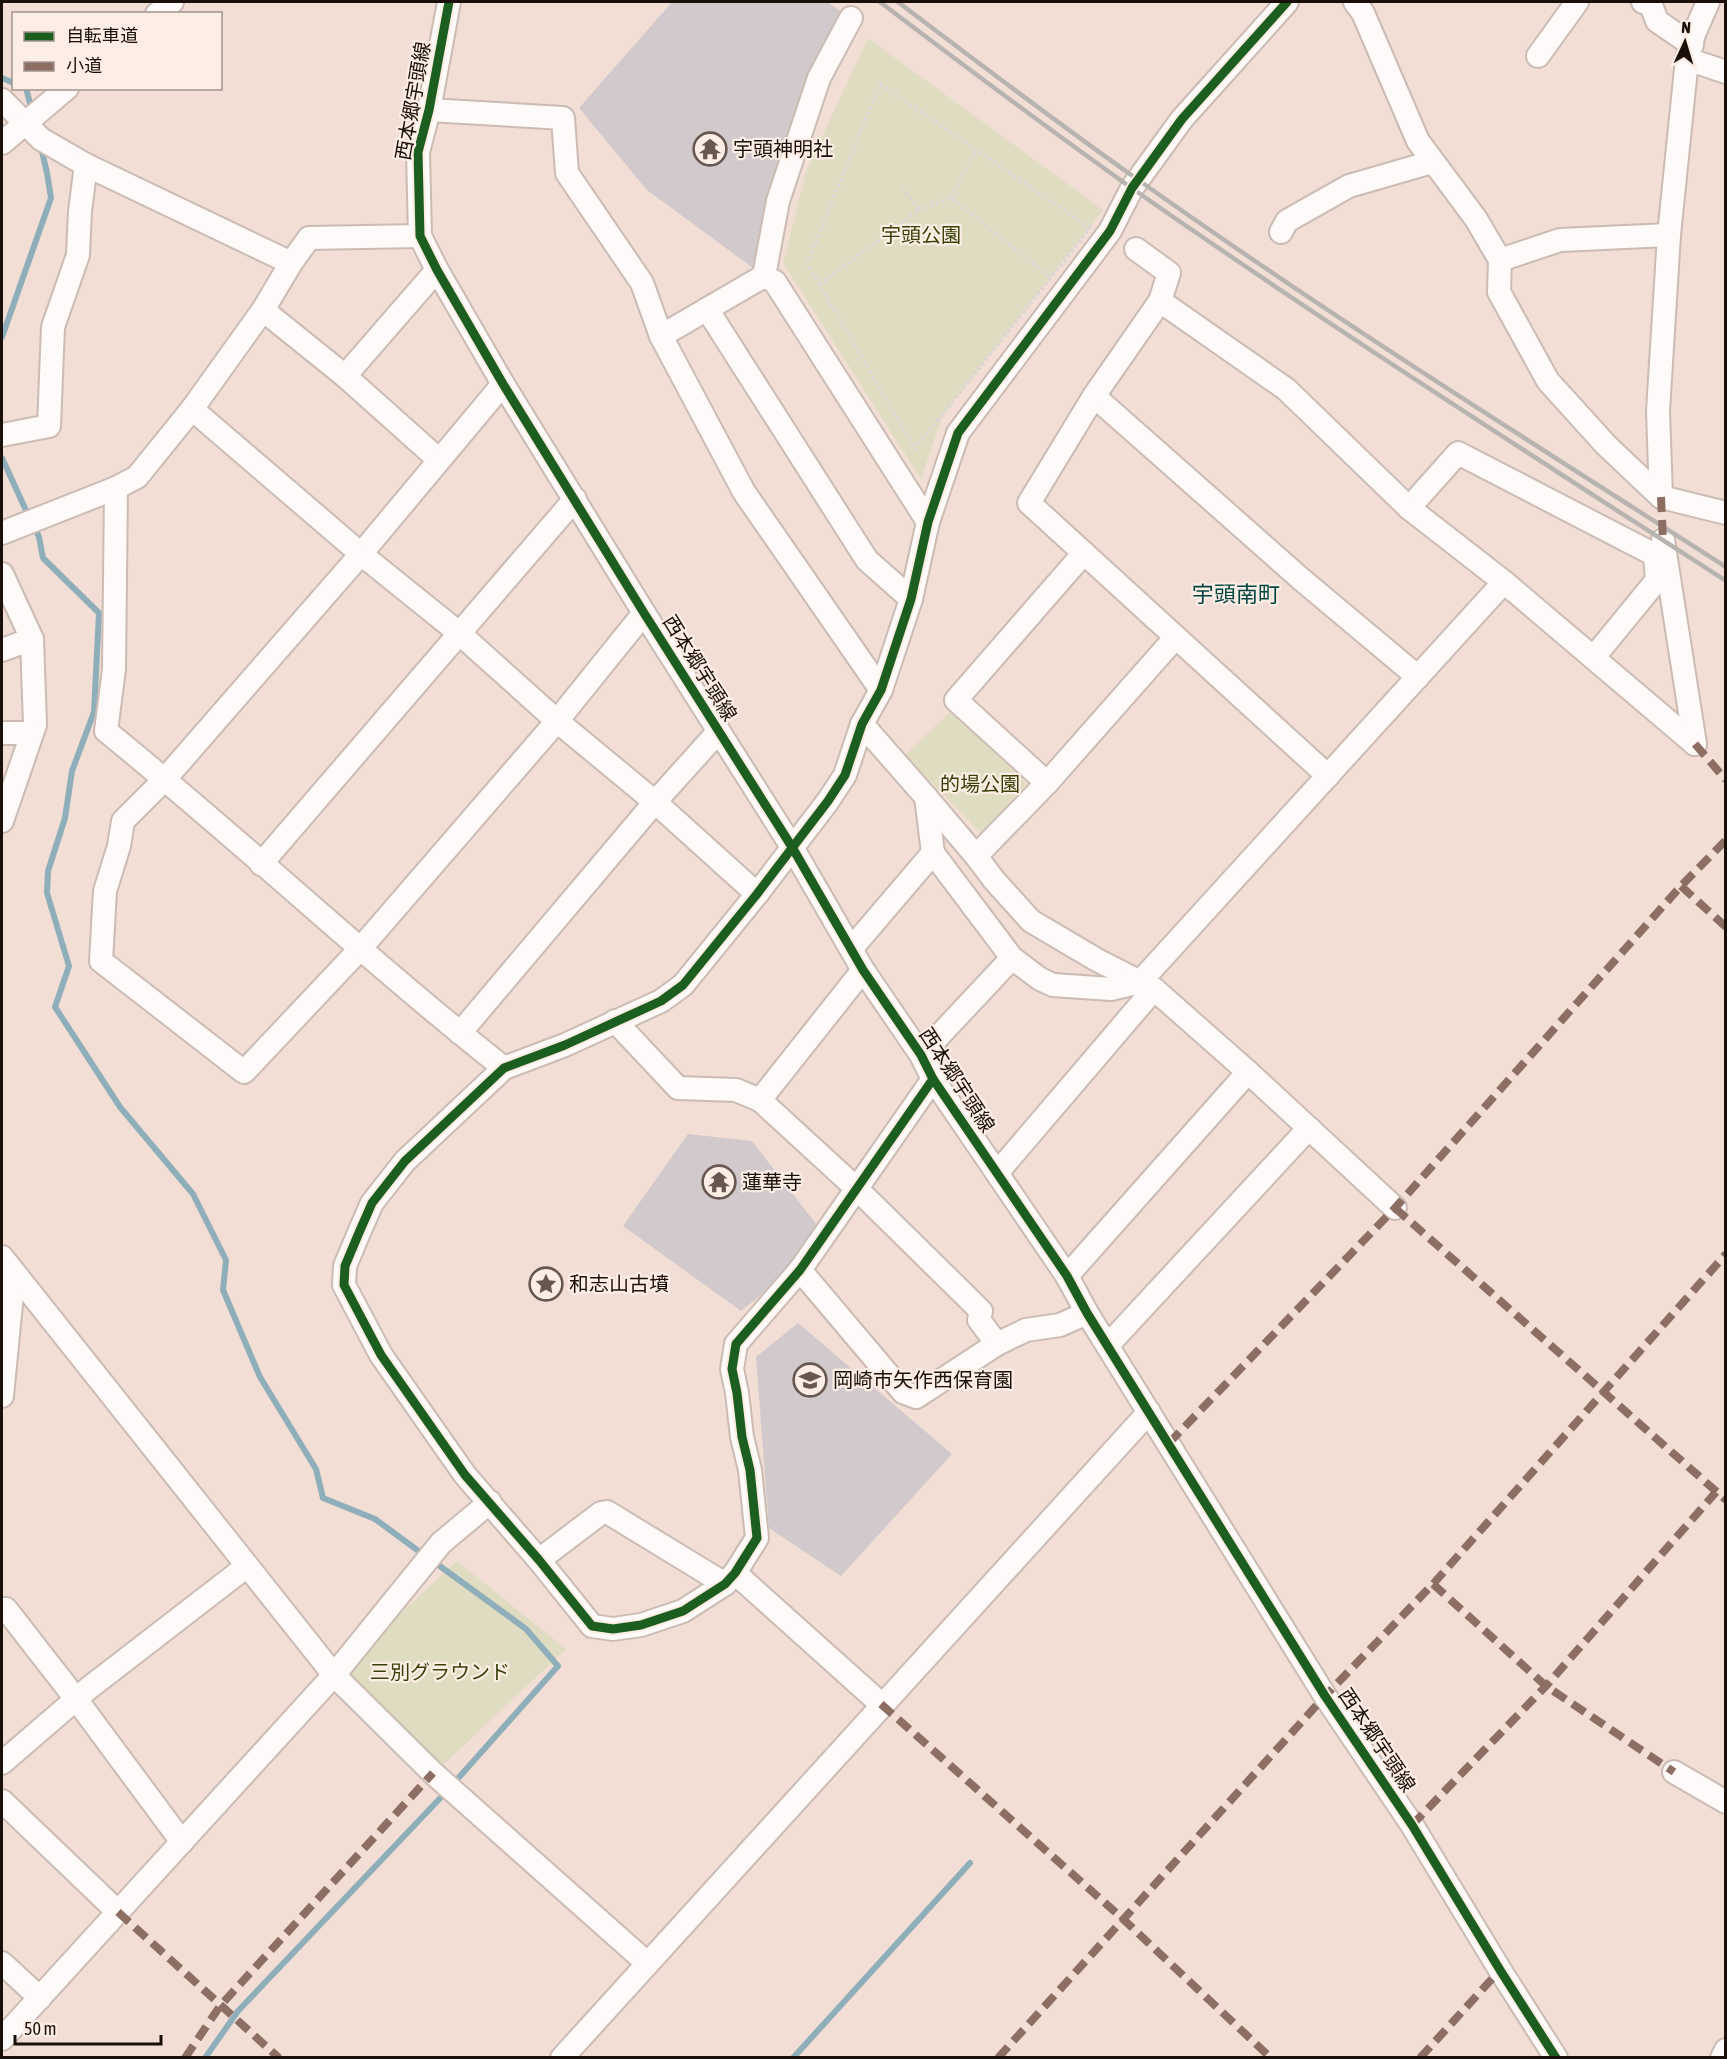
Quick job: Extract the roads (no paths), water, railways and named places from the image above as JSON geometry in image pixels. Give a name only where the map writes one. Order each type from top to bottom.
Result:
[{"type":"street","name":"西本郷宇頭線","points":[[449,2],[429,110],[418,152],[420,236],[437,270],[503,384],[718,732],[792,847],[863,970],[921,1055],[933,1079],[1067,1276],[1108,1345]]},
{"type":"street","points":[[933,1079],[800,1270],[736,1344],[732,1369],[742,1437],[750,1470],[757,1538],[730,1579],[683,1611],[641,1625],[613,1629],[592,1626],[539,1560],[465,1475],[381,1355],[344,1285],[345,1266],[372,1203],[405,1161],[504,1068],[566,1045],[661,1001],[683,985],[757,894],[845,775],[862,724],[881,690],[911,598],[928,522],[958,433],[1110,231],[1132,188],[1182,119],[1287,2]]},
{"type":"street","points":[[1355,2],[1363,13],[1418,141],[1476,219],[1500,260],[1499,292],[1548,381],[1606,445],[1661,497],[1725,513]]},
{"type":"street","points":[[1538,56],[1577,2]]},
{"type":"street","points":[[1643,2],[1651,5],[1657,21],[1689,52],[1725,72]]},
{"type":"street","points":[[1661,497],[1658,411],[1669,235],[1689,52],[1708,2]]},
{"type":"street","points":[[661,336],[764,276],[778,201],[819,78],[851,18]]},
{"type":"street","points":[[2,143],[64,90]]},
{"type":"street","points":[[2,100],[41,139],[87,165],[291,263]]},
{"type":"street","points":[[429,110],[563,118],[567,173],[642,283],[661,336],[744,492],[881,690]]},
{"type":"street","points":[[1281,232],[1287,221],[1349,186],[1432,162]]},
{"type":"street","points":[[2,435],[49,426],[53,327],[78,255],[80,211],[87,165]]},
{"type":"street","points":[[1500,260],[1560,240],[1669,235]]},
{"type":"street","points":[[2,533],[116,488],[137,477],[192,409],[264,310],[291,263],[309,238],[420,236]]},
{"type":"street","points":[[1136,249],[1169,273],[1160,301],[1094,396],[1029,503],[1328,776]]},
{"type":"street","points":[[345,376],[437,270]]},
{"type":"street","points":[[764,276],[775,282],[928,522]]},
{"type":"street","points":[[1160,301],[1286,389],[1408,508],[1504,582],[1695,744],[1663,540]]},
{"type":"street","points":[[707,309],[867,560],[911,598]]},
{"type":"street","points":[[264,310],[345,376],[439,460]]},
{"type":"street","points":[[503,384],[361,554],[165,779],[123,821],[119,846],[105,891],[101,962],[244,1072],[360,949],[556,721],[644,613]]},
{"type":"street","points":[[1094,396],[1301,579],[1418,677]]},
{"type":"street","points":[[192,409],[361,554],[459,633],[556,721],[655,802],[757,894]]},
{"type":"street","points":[[1408,508],[1458,453],[1655,555],[1658,580],[1594,657]]},
{"type":"street","points":[[116,488],[114,669],[106,731],[165,779],[360,949],[504,1068]]},
{"type":"street","points":[[261,864],[575,499]]},
{"type":"street","points":[[1047,783],[956,700],[1084,553]]},
{"type":"street","points":[[2,574],[32,639],[35,725],[2,821]]},
{"type":"street","points":[[997,1173],[1147,985],[1328,776],[1504,582]]},
{"type":"street","points":[[976,856],[1047,783],[1175,638]]},
{"type":"street","points":[[2,650],[32,639]]},
{"type":"street","points":[[862,724],[1031,921],[1097,960],[1147,985],[1248,1072],[1395,1208]]},
{"type":"street","points":[[460,1033],[655,802],[718,732]]},
{"type":"street","points":[[2,733],[32,733]]},
{"type":"street","points":[[926,797],[933,853],[1012,958],[1053,985],[1112,989],[1147,985]]},
{"type":"street","points":[[851,949],[933,853]]},
{"type":"street","points":[[921,1055],[1012,958]]},
{"type":"street","points":[[760,1100],[863,970]]},
{"type":"street","points":[[615,1021],[678,1088],[736,1090],[760,1100],[856,1188],[981,1311],[979,1320],[997,1344]]},
{"type":"street","points":[[1067,1276],[1248,1072]]},
{"type":"street","points":[[562,2058],[881,1704],[1149,1412],[1108,1345],[1309,1128]]},
{"type":"street","points":[[2,1396],[8,1265]]},
{"type":"street","points":[[8,1265],[334,1675],[433,1773],[647,1963]]},
{"type":"street","points":[[800,1270],[903,1392],[916,1397],[997,1344],[1026,1330],[1060,1325],[1087,1313]]},
{"type":"street","name":"西本郷宇頭線","points":[[1149,1412],[1326,1696],[1412,1825],[1556,2058]]},
{"type":"street","points":[[2,2039],[334,1675],[441,1543],[490,1502]]},
{"type":"street","points":[[539,1560],[601,1513],[607,1512],[730,1579],[881,1704]]},
{"type":"street","points":[[2,1763],[76,1699],[247,1566]]},
{"type":"street","points":[[2,1609],[6,1610],[76,1699],[182,1842]]},
{"type":"street","points":[[1674,1772],[1725,1802]]},
{"type":"street","points":[[2,1801],[118,1912]]},
{"type":"street","points":[[2,1963],[40,1998]]},
{"type":"street","points":[[1722,2058],[1725,2050]]},
{"type":"waterway","points":[[2,78],[12,82]]},
{"type":"waterway","points":[[27,90],[32,111]]},
{"type":"waterway","points":[[2,337],[51,198],[41,147]]},
{"type":"waterway","points":[[2,458],[29,517]]},
{"type":"waterway","points":[[34,526],[39,537],[43,558],[99,613],[94,712],[72,771],[65,818],[48,871],[47,893],[69,966],[55,1007],[120,1107],[193,1194],[226,1260],[223,1290],[260,1377],[316,1469],[323,1498],[375,1519],[424,1555]]},
{"type":"waterway","points":[[433,1561],[526,1629],[558,1666],[453,1784]]},
{"type":"waterway","points":[[205,2058],[238,2011],[446,1792]]},
{"type":"waterway","points":[[793,2058],[970,1863]]},
{"type":"railway","points":[[880,2],[1069,143],[1279,289],[1726,581]]},
{"type":"railway","points":[[898,2],[1077,136],[1209,230],[1429,376],[1726,567]]},
{"type":"place","name":"宇頭神明社","points":[[710,149]]},
{"type":"place","name":"蓮華寺","points":[[719,1182]]},
{"type":"place","name":"和志山古墳","points":[[546,1284]]},
{"type":"place","name":"岡崎市矢作西保育園","points":[[810,1380]]},
{"type":"district","name":"宇頭南町","points":[[1236,594]]},
{"type":"park label","name":"宇頭公園","points":[[921,235]]},
{"type":"park label","name":"的場公園","points":[[980,784]]},
{"type":"park label","name":"三別グラウンド","points":[[440,1672]]}]
